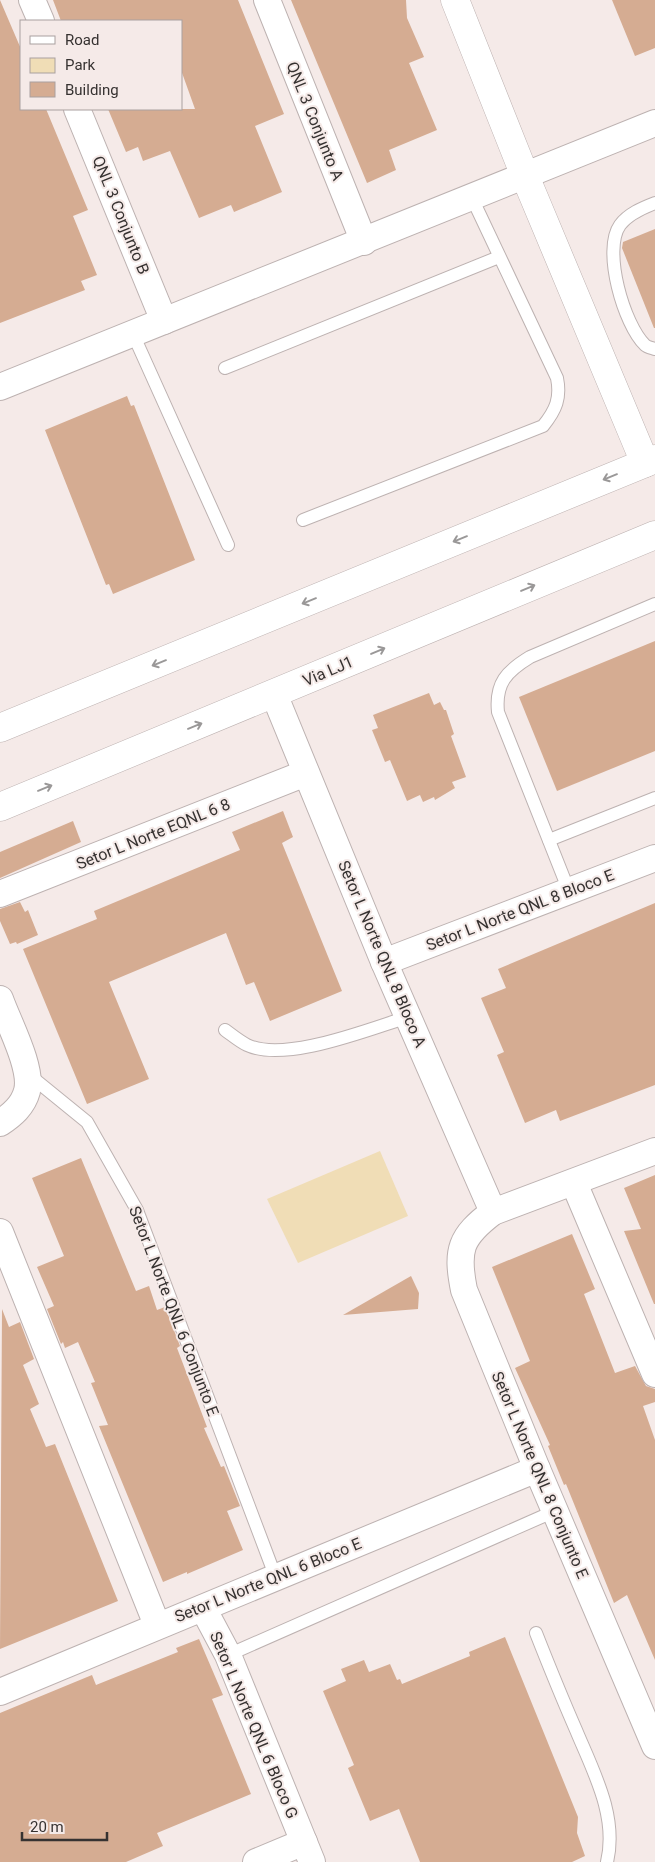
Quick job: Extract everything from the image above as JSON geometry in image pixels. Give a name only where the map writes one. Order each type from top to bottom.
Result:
[{"type":"main road","points":[[0,728],[650,461],[525,176],[455,0]]},
{"type":"main road","name":"Via LJ1","points":[[0,807],[655,535]]},
{"type":"street","points":[[32,0],[41,20]]},
{"type":"street","name":"QNL 3 Conjunto A","points":[[267,0],[364,242]]},
{"type":"street","name":"QNL 3 Conjunto B","points":[[77,110],[164,321]]},
{"type":"street","points":[[0,387],[364,242],[655,123]]},
{"type":"street","name":"Setor L Norte QNL 8 Bloco A","points":[[274,694],[384,962],[493,1212]]},
{"type":"street","name":"Setor L Norte EQNL 6 8","points":[[0,894],[306,773]]},
{"type":"street","name":"Setor L Norte QNL 8 Bloco E","points":[[384,962],[655,858]]},
{"type":"street","points":[[0,999],[28,1074],[27,1091],[18,1110],[0,1122]]},
{"type":"street","points":[[493,1212],[655,1151]]},
{"type":"street","points":[[574,1183],[655,1374]]},
{"type":"street","name":"Setor L Norte QNL 8 Conjunto E","points":[[493,1212],[472,1228],[462,1246],[460,1268],[464,1290],[554,1511],[650,1716],[655,1746]]},
{"type":"street","points":[[0,1232],[157,1625]]},
{"type":"street","name":"Setor L Norte QNL 6 Bloco E","points":[[0,1692],[157,1625],[203,1608],[537,1469]]},
{"type":"street","name":"Setor L Norte QNL 6 Bloco G","points":[[203,1608],[228,1654],[308,1852]]},
{"type":"street","points":[[256,1862],[308,1852]]},
{"type":"lane","points":[[303,520],[543,426],[552,416],[558,398],[557,378],[472,198]]},
{"type":"lane","points":[[655,203],[636,211],[619,226],[613,242],[614,273],[626,314],[645,345],[655,350]]},
{"type":"lane","points":[[225,368],[499,257]]},
{"type":"lane","points":[[133,334],[228,545]]},
{"type":"lane","points":[[569,891],[498,712],[496,700],[500,686],[511,668],[530,657],[655,604]]},
{"type":"lane","points":[[549,840],[655,798]]},
{"type":"lane","points":[[225,1030],[248,1046],[276,1051],[318,1045],[408,1017]]},
{"type":"lane","name":"Setor L Norte QNL 6 Conjunto E","points":[[28,1074],[88,1122],[137,1210],[276,1578]]},
{"type":"lane","points":[[228,1654],[554,1511]]},
{"type":"lane","points":[[536,1634],[600,1790],[609,1822],[610,1848],[607,1862]]},
{"type":"green space","points":[[380,1151],[408,1216],[298,1263],[267,1199]]},
{"type":"building","points":[[0,0],[20,47],[20,110],[46,110],[88,210],[73,216],[97,275],[81,281],[85,290],[0,323]]},
{"type":"building","points":[[53,0],[238,0],[284,114],[255,126],[282,192],[234,212],[231,205],[199,218],[170,151],[143,161],[138,147],[126,152],[108,110],[195,109],[182,73],[182,20],[61,20]]},
{"type":"building","points":[[291,0],[406,0],[407,18],[424,57],[409,63],[437,130],[389,150],[396,170],[367,183]]},
{"type":"building","points":[[612,0],[655,0],[655,48],[635,56]]},
{"type":"building","points":[[655,229],[654,328],[622,248],[623,242]]},
{"type":"building","points":[[127,396],[131,406],[134,405],[195,560],[113,594],[109,584],[106,585],[45,430]]},
{"type":"building","points":[[655,641],[655,751],[557,791],[519,697]]},
{"type":"building","points":[[429,693],[434,705],[440,702],[444,710],[446,710],[454,734],[451,736],[466,777],[452,782],[455,788],[435,800],[434,797],[423,802],[420,795],[407,801],[390,760],[385,762],[372,730],[378,728],[373,715]]},
{"type":"building","points":[[283,811],[293,837],[282,843],[342,991],[270,1021],[254,982],[246,985],[226,933],[109,982],[149,1079],[87,1104],[23,949],[97,919],[94,911],[240,850],[232,832]]},
{"type":"building","points":[[73,821],[81,842],[0,878],[0,852]]},
{"type":"building","points":[[20,902],[25,912],[28,910],[38,935],[17,944],[16,942],[10,944],[0,921],[0,909]]},
{"type":"building","points":[[655,903],[655,1085],[560,1121],[556,1110],[525,1123],[497,1055],[504,1052],[481,998],[506,988],[498,969]]},
{"type":"building","points":[[81,1158],[136,1291],[149,1286],[157,1310],[165,1307],[180,1346],[177,1348],[207,1427],[204,1428],[221,1467],[224,1466],[240,1506],[227,1511],[243,1550],[163,1582],[99,1426],[108,1425],[91,1383],[95,1382],[78,1342],[65,1348],[63,1342],[61,1344],[47,1309],[54,1306],[37,1267],[64,1256],[32,1178]]},
{"type":"building","points":[[655,1175],[654,1304],[624,1231],[641,1229],[624,1188]]},
{"type":"building","points":[[572,1234],[595,1289],[584,1294],[615,1373],[635,1366],[646,1386],[655,1389],[655,1402],[643,1406],[655,1440],[655,1660],[627,1595],[614,1603],[566,1484],[564,1485],[548,1446],[550,1445],[515,1368],[530,1361],[492,1267]]},
{"type":"building","points":[[411,1276],[419,1293],[418,1309],[343,1315]]},
{"type":"building","points":[[2,1309],[9,1327],[20,1322],[34,1359],[23,1365],[39,1404],[30,1409],[46,1447],[55,1444],[118,1601],[0,1649]]},
{"type":"building","points":[[505,1637],[578,1817],[577,1833],[585,1856],[572,1862],[420,1862],[399,1809],[370,1821],[348,1768],[354,1765],[323,1691],[346,1681],[341,1669],[364,1660],[369,1672],[390,1664],[397,1680],[400,1679],[402,1684],[470,1656],[469,1652]]},
{"type":"building","points":[[199,1639],[223,1695],[212,1699],[251,1794],[157,1833],[163,1846],[126,1862],[0,1862],[0,1713],[92,1675],[96,1685],[178,1652],[176,1648]]}]
